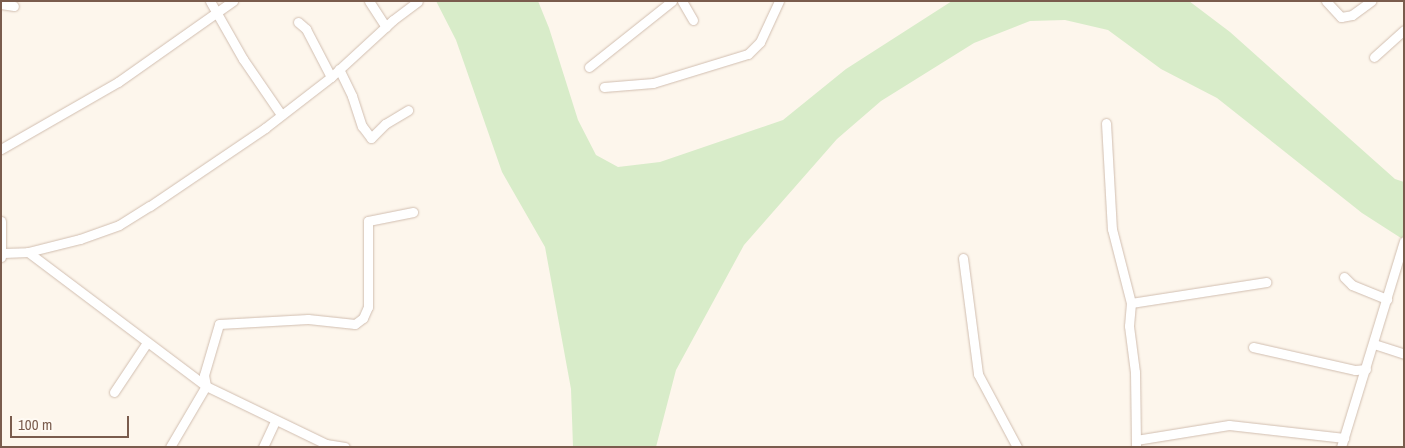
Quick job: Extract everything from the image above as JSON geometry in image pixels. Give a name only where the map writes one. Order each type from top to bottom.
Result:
[{"type":"street","points":[[210,1],[243,59],[280,114]]},
{"type":"street","points":[[1,149],[118,82],[185,37],[233,1]]},
{"type":"street","points":[[369,1],[386,27]]},
{"type":"street","points":[[1,222],[2,255],[28,252],[80,240],[119,225],[257,133],[331,77],[418,1]]},
{"type":"street","points":[[590,67],[672,1]]},
{"type":"street","points":[[682,1],[693,20]]},
{"type":"street","points":[[604,87],[653,83],[748,54],[760,42],[779,1]]},
{"type":"street","points":[[1326,1],[1341,17],[1352,15],[1371,1]]},
{"type":"street","points":[[1,4],[14,6]]},
{"type":"street","points":[[298,22],[306,29],[331,77]]},
{"type":"street","points":[[1374,58],[1404,30]]},
{"type":"street","points":[[339,69],[349,88],[362,126],[371,138],[385,124],[408,110]]},
{"type":"street","points":[[1106,123],[1112,229],[1131,302],[1129,326],[1135,372],[1136,444],[1229,424],[1342,442],[1374,344],[1403,245]]},
{"type":"street","points":[[170,447],[206,386],[204,375],[220,324],[308,320],[355,324],[363,318],[368,306],[368,221],[412,212]]},
{"type":"street","points":[[28,252],[146,344],[206,386],[274,421],[326,444],[345,447]]},
{"type":"street","points":[[963,258],[978,374],[1017,447]]},
{"type":"street","points":[[1344,277],[1352,285],[1387,299]]},
{"type":"street","points":[[1131,302],[1266,282]]},
{"type":"street","points":[[114,392],[146,344]]},
{"type":"street","points":[[1374,344],[1404,354]]},
{"type":"street","points":[[1253,347],[1355,370],[1366,369]]},
{"type":"street","points":[[263,447],[274,421]]},
{"type":"green space","points":[[436,1],[538,1],[549,28],[578,120],[596,155],[618,167],[660,162],[783,120],[846,69],[952,1],[1189,1],[1230,32],[1395,179],[1404,182],[1404,240],[1362,213],[1217,98],[1161,69],[1108,30],[1065,20],[1030,21],[974,43],[881,101],[837,139],[744,245],[676,370],[656,447],[573,447],[571,389],[545,247],[502,172],[456,40]]}]
